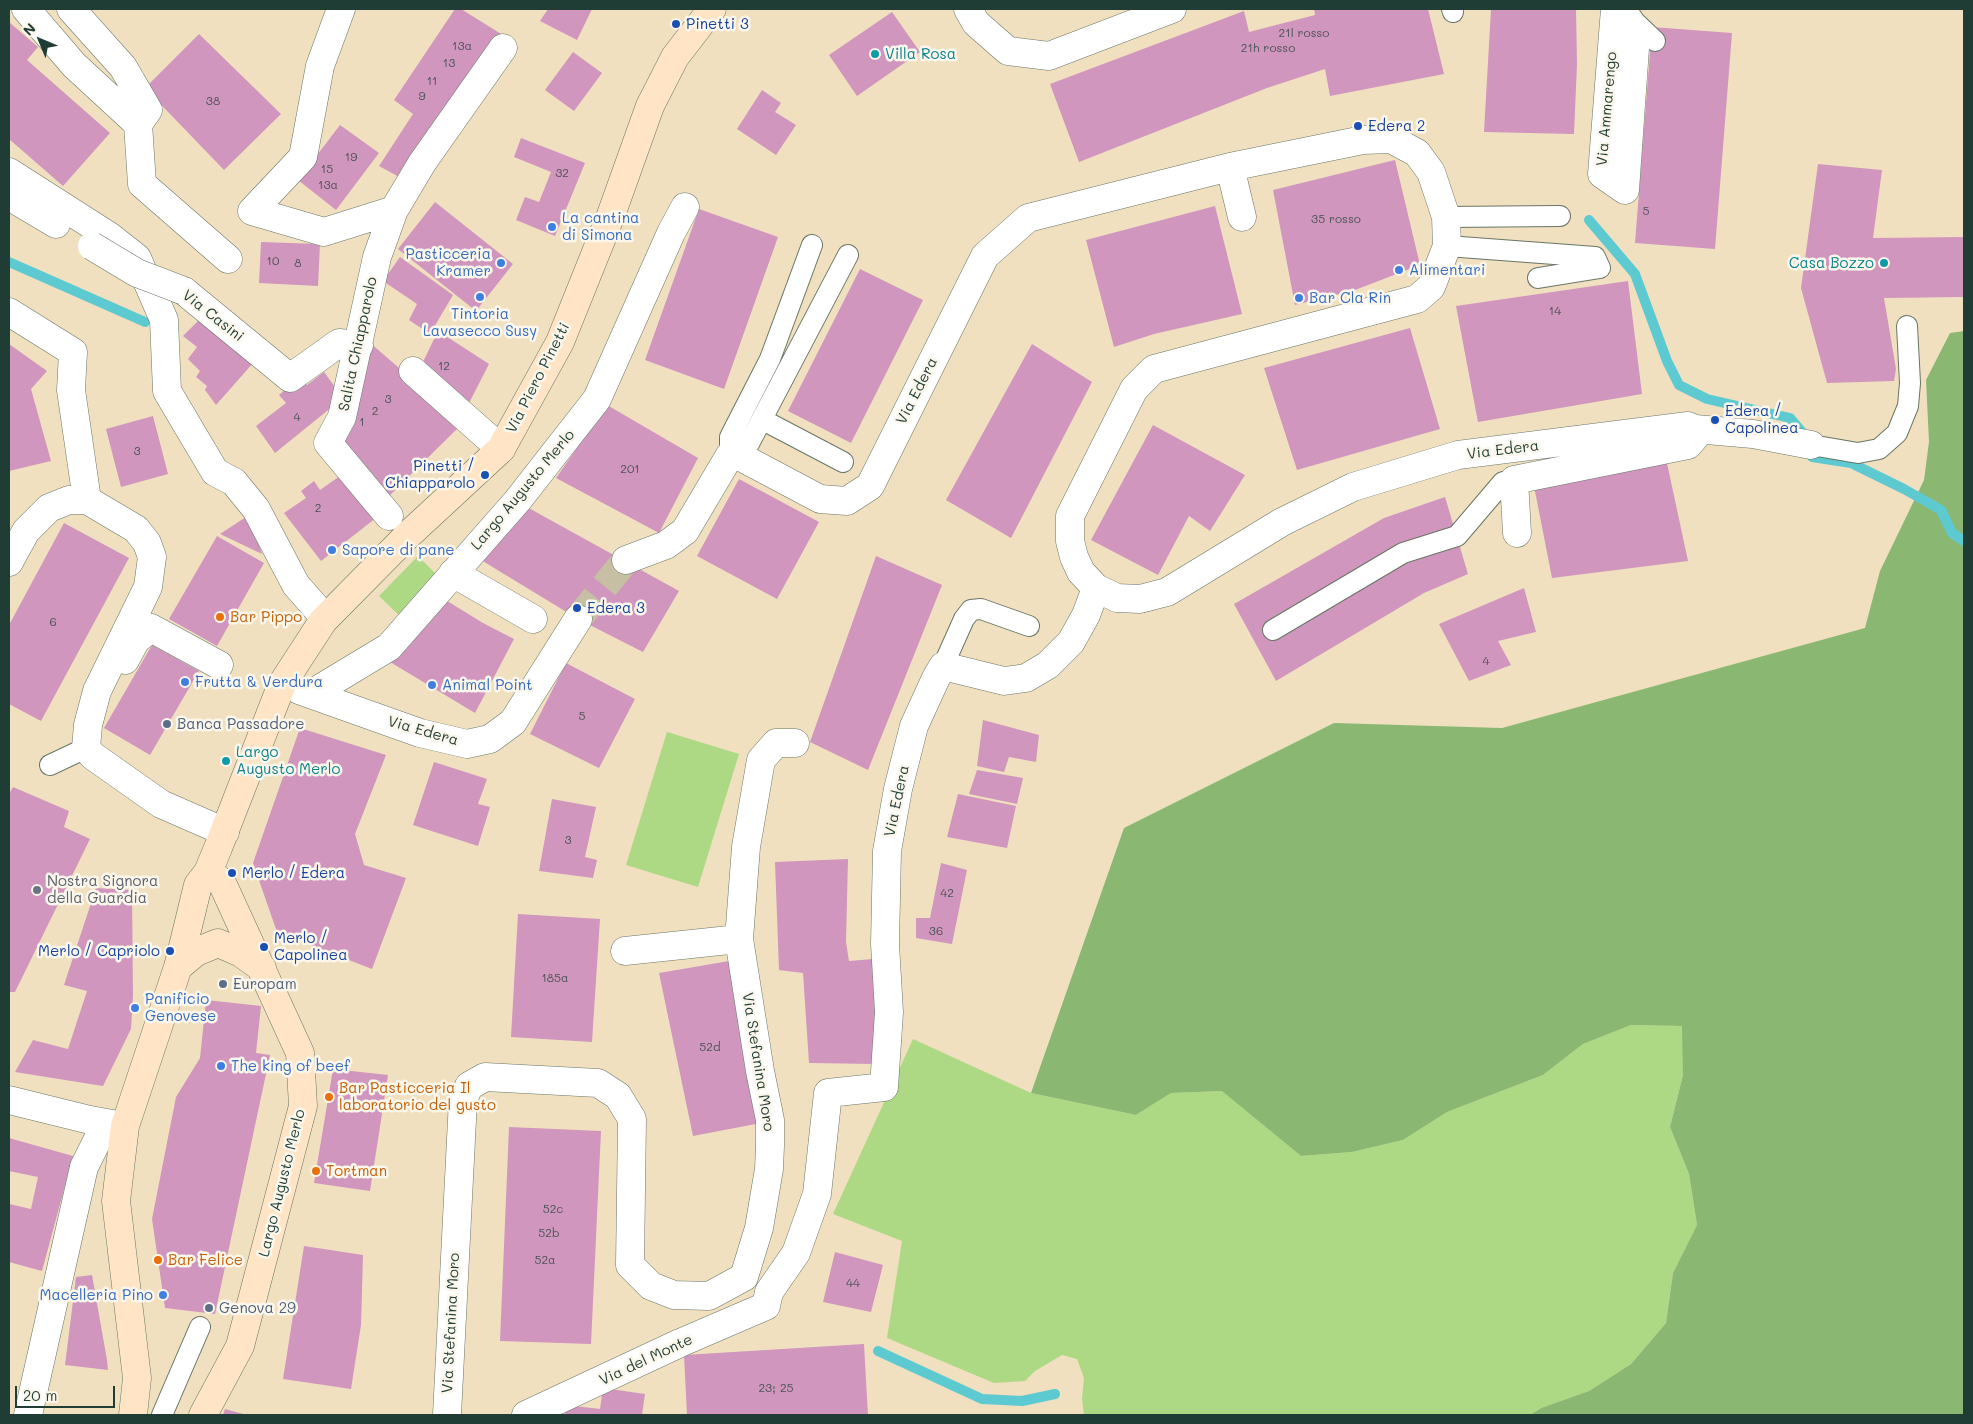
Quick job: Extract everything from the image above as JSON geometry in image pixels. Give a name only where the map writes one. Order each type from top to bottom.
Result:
[{"type":"street","points":[[26,9],[74,65],[138,124]]},
{"type":"street","points":[[71,9],[123,67],[148,110],[138,124],[142,184],[228,259]]},
{"type":"street","points":[[341,9],[320,66],[303,157],[252,211],[324,232],[394,210]]},
{"type":"street","name":"Via Piero Pinetti","points":[[325,618],[407,536],[501,449],[560,342],[611,215],[650,106],[675,58],[712,9]]},
{"type":"street","points":[[968,9],[976,22],[1008,51],[1049,56],[1172,9]]},
{"type":"street","name":"Via Ammarengo","points":[[1615,9],[1602,174],[1625,190],[1646,37]]},
{"type":"street","name":"Salita Chiapparolo","points":[[389,516],[328,443],[342,417],[376,257],[394,210],[422,163],[503,48]]},
{"type":"street","name":"Via Edera","points":[[736,456],[820,499],[847,501],[870,486],[985,256],[1028,218],[1230,167],[1362,140],[1391,139],[1417,153],[1431,172],[1446,217],[1447,246],[1431,287],[1417,299],[1154,369],[1134,389],[1070,516],[1070,541],[1074,557],[1081,572],[1096,588],[1117,598],[1140,599],[1167,592],[1282,522],[1353,487],[1458,456],[1688,426],[1695,429],[1695,437],[1688,445],[1514,480],[1517,533]]},
{"type":"street","points":[[1230,167],[1242,217]]},
{"type":"street","points":[[9,172],[109,236],[137,258],[164,320],[167,392],[216,472],[234,482],[256,508],[296,585],[325,618],[282,684],[225,832],[208,872],[198,885],[178,967],[115,1125],[84,1167],[28,1415]]},
{"type":"street","name":"Via Casini","points":[[9,196],[137,273],[184,290],[290,378],[339,344],[358,345]]},
{"type":"street","name":"Largo Augusto Merlo","points":[[311,694],[389,647],[518,500],[597,399],[671,233],[685,207]]},
{"type":"street","points":[[9,312],[73,352],[71,390],[87,500]]},
{"type":"street","name":"Via Piero Pinetti","points":[[413,371],[501,449]]},
{"type":"street","points":[[1695,429],[1753,434],[1811,445]]},
{"type":"street","points":[[626,560],[666,545],[685,531],[736,456]]},
{"type":"street","points":[[9,562],[26,531],[49,508],[68,500],[87,500],[136,530],[148,543],[152,557],[148,587],[97,691],[88,725],[86,748],[93,756],[161,804],[225,832]]},
{"type":"street","points":[[453,573],[533,619]]},
{"type":"street","points":[[943,666],[1004,682],[1026,678],[1048,665],[1071,642],[1086,615],[1096,588]]},
{"type":"street","name":"Via Edera","points":[[282,684],[420,733],[467,744],[490,740],[513,722],[575,624],[574,640],[518,744]]},
{"type":"street","points":[[97,691],[112,684],[136,640],[151,628],[218,666]]},
{"type":"street","name":"Via Edera","points":[[766,1306],[769,1292],[796,1253],[817,1194],[828,1093],[884,1087],[889,1012],[885,944],[887,851],[898,789],[914,726],[943,666]]},
{"type":"street","name":"Via Stefanina Moro","points":[[447,1415],[462,1100],[469,1086],[485,1077],[598,1084],[618,1096],[632,1119],[630,1265],[651,1286],[674,1295],[710,1296],[744,1277],[759,1228],[769,1170],[770,1146],[770,1120],[760,1071],[739,939],[746,847],[761,760],[776,743],[795,744]]},
{"type":"street","name":"Largo Augusto Merlo","points":[[203,1415],[240,1346],[303,1106],[300,1053],[223,885],[208,872]]},
{"type":"street","points":[[625,951],[739,939]]},
{"type":"street","points":[[178,967],[196,952],[218,943],[241,953],[262,969]]},
{"type":"street","points":[[9,1100],[115,1125]]},
{"type":"street","points":[[115,1125],[116,1201],[137,1378],[133,1415]]},
{"type":"street","name":"Via del Monte","points":[[526,1415],[680,1343],[766,1306]]},
{"type":"lane","points":[[1626,9],[1646,37]]},
{"type":"lane","points":[[1446,217],[1560,216]]},
{"type":"lane","points":[[736,456],[730,437],[770,359],[812,245]]},
{"type":"lane","points":[[1447,246],[1595,257],[1600,268],[1538,278]]},
{"type":"lane","points":[[736,456],[762,420],[848,255]]},
{"type":"lane","points":[[1811,445],[1858,453],[1879,449],[1897,432],[1908,406],[1910,383],[1907,326]]},
{"type":"lane","points":[[762,420],[843,462]]},
{"type":"lane","points":[[1273,630],[1403,553],[1457,536],[1503,482],[1514,480]]},
{"type":"lane","name":"Via Edera","points":[[943,666],[964,619],[971,610],[981,609],[1029,626]]},
{"type":"lane","points":[[50,765],[86,748]]},
{"type":"lane","points":[[162,1415],[200,1327]]},
{"type":"green space","points":[[1964,331],[1964,1415],[1530,1415],[1541,1408],[1589,1391],[1631,1364],[1666,1323],[1673,1273],[1697,1225],[1689,1174],[1670,1127],[1683,1075],[1682,1026],[1631,1025],[1583,1044],[1543,1075],[1447,1112],[1403,1140],[1352,1152],[1301,1156],[1222,1091],[1171,1093],[1136,1115],[1031,1093],[1124,828],[1334,723],[1502,728],[1865,628],[1880,571],[1924,480],[1929,442],[1926,380],[1950,333]]},
{"type":"green space","points":[[418,556],[442,580],[404,620],[379,596]]},
{"type":"green space","points":[[667,732],[739,754],[698,887],[626,865]]},
{"type":"green space","points":[[1631,1025],[1683,1026],[1683,1075],[1670,1127],[1689,1174],[1697,1225],[1673,1273],[1666,1323],[1631,1364],[1589,1391],[1541,1408],[1530,1415],[1084,1415],[1082,1399],[1084,1378],[1077,1359],[1062,1355],[1035,1371],[1025,1381],[994,1383],[887,1338],[902,1241],[833,1214],[913,1039],[1031,1093],[1136,1115],[1171,1093],[1223,1091],[1301,1156],[1352,1152],[1403,1140],[1447,1112],[1543,1075],[1583,1044]]},
{"type":"building","points":[[455,9],[461,9],[506,37],[401,178],[379,166],[413,114],[394,100]]},
{"type":"building","points":[[548,9],[592,9],[577,40],[540,21]]},
{"type":"building","points":[[1314,9],[1428,9],[1444,74],[1330,96],[1325,69],[1267,88],[1079,162],[1050,84],[1244,11],[1249,32],[1315,15]]},
{"type":"building","points":[[1491,9],[1576,9],[1577,64],[1574,134],[1484,132]]},
{"type":"building","name":"Villa Rosa","points":[[892,12],[920,52],[857,96],[829,55]]},
{"type":"building","points":[[9,22],[38,47],[27,60],[110,133],[63,186],[9,139]]},
{"type":"building","points":[[1652,27],[1732,33],[1715,249],[1635,243]]},
{"type":"building","points":[[199,34],[281,114],[224,170],[145,88]]},
{"type":"building","points":[[573,52],[602,73],[574,111],[545,90]]},
{"type":"building","points":[[762,90],[781,103],[775,112],[796,125],[776,155],[737,129]]},
{"type":"building","points":[[340,125],[379,153],[336,210],[298,180]]},
{"type":"building","points":[[521,138],[585,163],[555,236],[516,220],[525,197],[539,202],[551,172],[514,157]]},
{"type":"building","points":[[1395,160],[1420,265],[1355,290],[1295,305],[1273,190]]},
{"type":"building","name":"Casa Bozzo","points":[[1818,164],[1882,170],[1873,238],[1964,237],[1964,297],[1884,298],[1896,369],[1894,381],[1827,383],[1801,288]]},
{"type":"building","points":[[435,202],[513,264],[476,311],[398,249]]},
{"type":"building","points":[[1215,206],[1242,314],[1154,334],[1114,347],[1086,240]]},
{"type":"building","points":[[699,209],[778,237],[724,389],[645,360]]},
{"type":"building","points":[[261,242],[320,244],[318,286],[259,283]]},
{"type":"building","points":[[400,257],[453,295],[430,334],[409,320],[417,304],[383,281]]},
{"type":"building","points":[[860,269],[923,300],[851,443],[788,411]]},
{"type":"building","points":[[1628,281],[1642,394],[1478,422],[1456,306]]},
{"type":"building","points":[[203,316],[254,362],[216,405],[205,390],[207,386],[196,377],[200,371],[188,359],[197,347],[183,336]]},
{"type":"building","points":[[1410,328],[1440,429],[1297,470],[1264,368]]},
{"type":"building","points":[[438,331],[489,364],[468,405],[421,366]]},
{"type":"building","points":[[369,342],[463,423],[384,501],[335,440]]},
{"type":"building","points":[[9,344],[47,371],[31,389],[51,461],[9,471]]},
{"type":"building","points":[[1032,344],[1092,382],[1011,538],[946,500]]},
{"type":"building","points":[[324,372],[343,398],[275,453],[256,426],[286,403],[279,395],[300,377],[307,385]]},
{"type":"building","points":[[607,405],[698,458],[659,533],[556,478]]},
{"type":"building","points":[[153,416],[168,474],[121,487],[106,429]]},
{"type":"building","points":[[1153,425],[1245,475],[1210,531],[1189,516],[1158,575],[1091,540]]},
{"type":"building","points":[[1667,463],[1688,561],[1552,578],[1534,486]]},
{"type":"building","points":[[347,471],[381,514],[321,561],[284,513],[306,498],[301,491],[314,481],[320,490]]},
{"type":"building","points":[[739,479],[819,522],[777,599],[697,556]]},
{"type":"building","points":[[1445,497],[1468,574],[1424,593],[1276,681],[1234,604],[1384,518]]},
{"type":"building","points":[[525,506],[679,591],[643,652],[578,619],[481,560]]},
{"type":"building","points":[[249,515],[262,554],[220,534]]},
{"type":"building","points":[[64,523],[129,558],[41,721],[9,704],[9,625]]},
{"type":"building","points":[[217,536],[264,563],[217,646],[169,619]]},
{"type":"building","points":[[876,556],[942,585],[868,770],[810,742]]},
{"type":"building","points":[[1524,588],[1536,632],[1498,641],[1511,665],[1469,681],[1439,624]]},
{"type":"building","points":[[439,596],[483,623],[514,639],[475,713],[385,659]]},
{"type":"building","points":[[152,645],[199,671],[150,755],[104,728]]},
{"type":"building","points":[[566,663],[635,699],[599,768],[530,734]]},
{"type":"building","points":[[983,720],[1039,735],[1036,762],[1009,757],[1004,772],[977,766]]},
{"type":"building","points":[[300,728],[386,755],[355,834],[364,865],[406,878],[372,969],[277,932],[253,863]]},
{"type":"building","points":[[434,762],[487,779],[478,804],[490,807],[478,846],[413,825]]},
{"type":"building","points":[[977,770],[1023,778],[1017,804],[969,794]]},
{"type":"building","name":"Nostra Signora della Guardia","points":[[13,787],[69,811],[64,827],[90,839],[15,992],[9,992],[9,794]]},
{"type":"building","points":[[958,794],[1016,806],[1007,848],[947,837]]},
{"type":"building","points":[[552,799],[596,807],[585,857],[597,860],[593,878],[539,871]]},
{"type":"building","points":[[848,859],[846,942],[849,961],[873,959],[877,1064],[809,1063],[803,973],[779,970],[775,862]]},
{"type":"building","points":[[941,863],[967,870],[952,944],[916,938],[916,918],[930,918]]},
{"type":"building","points":[[96,888],[132,890],[133,995],[131,1029],[103,1086],[15,1072],[33,1040],[68,1049],[87,991],[64,985]]},
{"type":"building","points":[[518,914],[600,919],[592,1042],[511,1037]]},
{"type":"building","points":[[729,961],[761,1123],[693,1136],[659,973]]},
{"type":"building","points":[[206,1000],[261,1006],[256,1053],[270,1055],[215,1314],[165,1308],[152,1219],[176,1097],[200,1058]]},
{"type":"building","points":[[333,1069],[388,1075],[370,1191],[314,1183]]},
{"type":"building","points":[[509,1127],[601,1131],[591,1344],[500,1341]]},
{"type":"building","points":[[9,1138],[73,1156],[42,1271],[9,1262],[9,1204],[31,1209],[38,1177],[9,1171]]},
{"type":"building","points":[[304,1246],[363,1255],[361,1325],[351,1389],[283,1379]]},
{"type":"building","points":[[835,1252],[883,1265],[871,1312],[823,1302]]},
{"type":"building","points":[[92,1275],[108,1370],[65,1365],[76,1277]]},
{"type":"building","points":[[864,1344],[868,1415],[687,1415],[684,1355]]},
{"type":"building","points":[[603,1388],[645,1394],[642,1415],[565,1415],[566,1405],[600,1409]]},
{"type":"building","points":[[225,1409],[247,1415],[223,1415]]},
{"type":"waterway","points":[[1589,220],[1635,274],[1667,361],[1679,385],[1707,399],[1790,418],[1802,432]]},
{"type":"waterway","points":[[9,262],[145,322]]},
{"type":"waterway","points":[[1812,457],[1851,463],[1904,489],[1941,510],[1952,533],[1964,541]]},
{"type":"waterway","points":[[878,1351],[982,1399],[1022,1401],[1055,1394]]},
{"type":"tunnel","points":[[578,619],[626,560]]},
{"type":"place","name":"Pinetti 3","points":[[676,24]]},
{"type":"place","name":"Villa Rosa","points":[[875,54]]},
{"type":"place","name":"Edera 2","points":[[1358,126]]},
{"type":"place","name":"La cantina di Simona","points":[[552,227]]},
{"type":"place","name":"Pasticceria Kramer","points":[[501,263]]},
{"type":"place","name":"Casa Bozzo","points":[[1884,263]]},
{"type":"place","name":"Alimentari","points":[[1399,270]]},
{"type":"place","name":"Tintoria Lavasecco Susy","points":[[480,297]]},
{"type":"place","name":"Bar Cla Rin","points":[[1299,298]]},
{"type":"place","name":"Edera / Capolinea","points":[[1715,420]]},
{"type":"place","name":"Pinetti / Chiapparolo","points":[[485,475]]},
{"type":"place","name":"Sapore di pane","points":[[332,550]]},
{"type":"place","name":"Edera 3","points":[[577,608]]},
{"type":"place","name":"Bar Pippo","points":[[220,617]]},
{"type":"place","name":"Frutta & Verdura","points":[[185,682]]},
{"type":"place","name":"Animal Point","points":[[432,685]]},
{"type":"place","name":"Banca Passadore","points":[[167,724]]},
{"type":"place","name":"Largo Augusto Merlo","points":[[226,761]]},
{"type":"place","name":"Merlo / Edera","points":[[232,873]]},
{"type":"place","name":"Nostra Signora della Guardia","points":[[37,890]]},
{"type":"place","name":"Merlo / Capolinea","points":[[264,947]]},
{"type":"place","name":"Merlo / Capriolo","points":[[170,951]]},
{"type":"place","name":"Europam","points":[[223,984]]},
{"type":"place","name":"Panificio Genovese","points":[[135,1008]]},
{"type":"place","name":"The king of beef","points":[[221,1066]]},
{"type":"place","name":"Bar Pasticceria Il laboratorio del gusto","points":[[329,1097]]},
{"type":"place","name":"Tortman","points":[[316,1171]]},
{"type":"place","name":"Bar Felice","points":[[158,1260]]},
{"type":"place","name":"Macelleria Pino","points":[[163,1295]]},
{"type":"place","name":"Genova 29","points":[[209,1308]]}]
